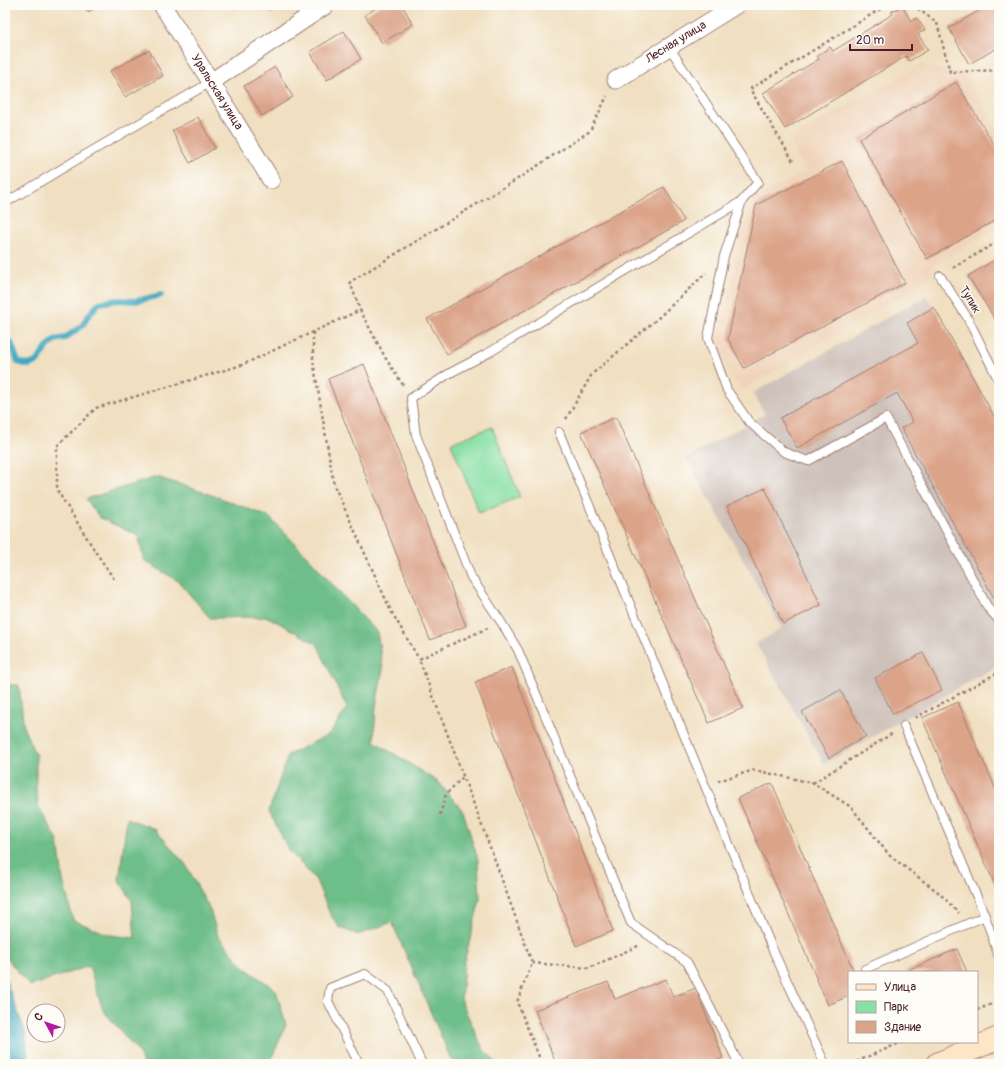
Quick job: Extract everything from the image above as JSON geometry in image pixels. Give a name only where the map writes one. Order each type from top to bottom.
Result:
[{"type":"main road","points":[[937,1064],[999,1038]]},
{"type":"street","name":"Уральская улица","points":[[162,5],[271,180]]},
{"type":"street","points":[[211,82],[326,5]]},
{"type":"street","name":"Лесная улица","points":[[616,80],[736,5]]},
{"type":"lane","points":[[669,47],[758,182],[742,201],[496,348],[450,373],[411,398],[416,434],[470,577],[518,650],[631,923],[687,962],[739,1064]]},
{"type":"lane","points":[[5,203],[211,82]]},
{"type":"lane","points":[[742,201],[724,256],[708,338],[727,390],[749,422],[784,452],[808,461],[886,418],[988,608],[999,620]]},
{"type":"lane","name":"Тупик","points":[[940,276],[967,318],[999,381]]},
{"type":"lane","points":[[559,432],[772,948],[825,1064]]},
{"type":"lane","points":[[904,726],[985,916],[999,957]]},
{"type":"lane","points":[[865,969],[985,916]]},
{"type":"lane","points":[[359,1064],[328,1001],[330,988],[365,974],[388,991],[422,1064]]},
{"type":"path","points":[[792,161],[750,89],[887,5]]},
{"type":"path","points":[[914,5],[937,23],[950,72],[999,70]]},
{"type":"path","points":[[411,398],[386,359],[360,310],[350,282],[519,178],[590,130],[616,80]]},
{"type":"path","points":[[940,276],[999,241]]},
{"type":"path","points":[[559,432],[592,374],[657,319],[724,256]]},
{"type":"path","points":[[114,579],[57,490],[57,446],[96,408],[242,365],[360,310]]},
{"type":"path","points":[[313,332],[313,360],[334,485],[390,611],[419,659],[532,963],[517,1002],[542,1064]]},
{"type":"path","points":[[419,659],[501,622]]},
{"type":"path","points":[[704,784],[754,770],[813,783],[851,807],[890,856],[938,892],[968,923]]},
{"type":"path","points":[[440,815],[446,794],[463,777]]},
{"type":"path","points":[[532,963],[589,968],[653,939]]},
{"type":"path","points":[[978,1010],[999,1001]]},
{"type":"path","points":[[851,1064],[900,1043]]},
{"type":"shaded area","points":[[921,65],[965,76],[999,132],[999,227],[934,265],[924,282],[742,391],[728,372],[717,340],[751,200],[805,172],[789,138]]},
{"type":"shaded area","points":[[926,296],[934,307],[999,425],[999,665],[824,764],[756,643],[782,629],[686,458],[765,414],[753,393]]},
{"type":"green space","points":[[492,427],[520,497],[479,513],[451,443]]},
{"type":"green space","points":[[157,477],[215,496],[269,517],[377,632],[383,669],[376,706],[374,741],[438,782],[463,811],[478,860],[480,899],[464,963],[461,1001],[483,1049],[498,1064],[453,1064],[392,922],[358,935],[339,927],[330,914],[316,880],[288,849],[269,811],[288,755],[330,734],[347,708],[317,644],[268,617],[210,618],[178,581],[144,560],[138,535],[100,518],[86,499]]},
{"type":"green space","points":[[5,685],[19,685],[24,729],[36,756],[36,791],[39,808],[58,841],[63,880],[73,920],[110,935],[135,938],[132,901],[119,880],[127,818],[155,829],[186,865],[210,910],[218,936],[245,968],[276,990],[286,1025],[271,1060],[296,1064],[143,1064],[139,1053],[103,1010],[89,966],[30,986],[5,956]]},
{"type":"water","points":[[5,978],[26,1034],[28,1062],[30,1064],[5,1064]]},
{"type":"building","points":[[84,5],[101,5],[88,12]]},
{"type":"building","points":[[266,5],[278,5],[269,10]]},
{"type":"building","points":[[381,5],[402,5],[413,24],[382,43],[365,15]]},
{"type":"building","points":[[989,5],[999,5],[999,47],[969,64],[949,28]]},
{"type":"building","points":[[902,6],[911,21],[917,18],[925,30],[918,34],[928,50],[909,61],[906,56],[785,129],[763,93],[819,59],[817,56],[830,47],[833,51],[893,14],[891,12]]},
{"type":"building","points":[[344,31],[361,59],[327,80],[310,52]]},
{"type":"building","points":[[149,50],[163,76],[125,97],[110,71]]},
{"type":"building","points":[[275,67],[293,97],[262,116],[244,86]]},
{"type":"building","points":[[956,82],[999,153],[999,218],[927,259],[859,139]]},
{"type":"building","points":[[198,117],[215,148],[190,163],[172,131]]},
{"type":"building","points":[[842,161],[905,283],[744,368],[728,339],[756,205]]},
{"type":"building","points":[[664,187],[684,221],[447,354],[427,319]]},
{"type":"building","points":[[999,257],[999,326],[968,276]]},
{"type":"building","points":[[934,307],[999,425],[999,607],[901,428],[913,422],[897,393],[797,448],[780,418],[918,343],[907,323]]},
{"type":"building","points":[[364,364],[466,626],[430,640],[328,379]]},
{"type":"building","points":[[616,417],[743,708],[709,723],[581,432]]},
{"type":"building","points":[[765,488],[821,605],[783,624],[727,506]]},
{"type":"building","points":[[923,653],[942,690],[893,714],[875,678]]},
{"type":"building","points":[[512,667],[613,931],[576,946],[475,682]]},
{"type":"building","points":[[840,690],[866,736],[829,758],[802,712]]},
{"type":"building","points":[[958,702],[999,797],[999,894],[922,718]]},
{"type":"building","points":[[772,783],[854,971],[848,971],[848,996],[828,1005],[738,798]]},
{"type":"building","points":[[957,949],[967,971],[906,971]]},
{"type":"building","points":[[666,979],[673,997],[696,988],[723,1058],[709,1064],[556,1064],[535,1010],[608,982],[615,999]]},
{"type":"waterway","points":[[5,340],[11,342],[18,362],[29,365],[38,361],[44,351],[54,340],[65,338],[82,326],[99,303],[117,300],[136,301],[161,295]]}]
